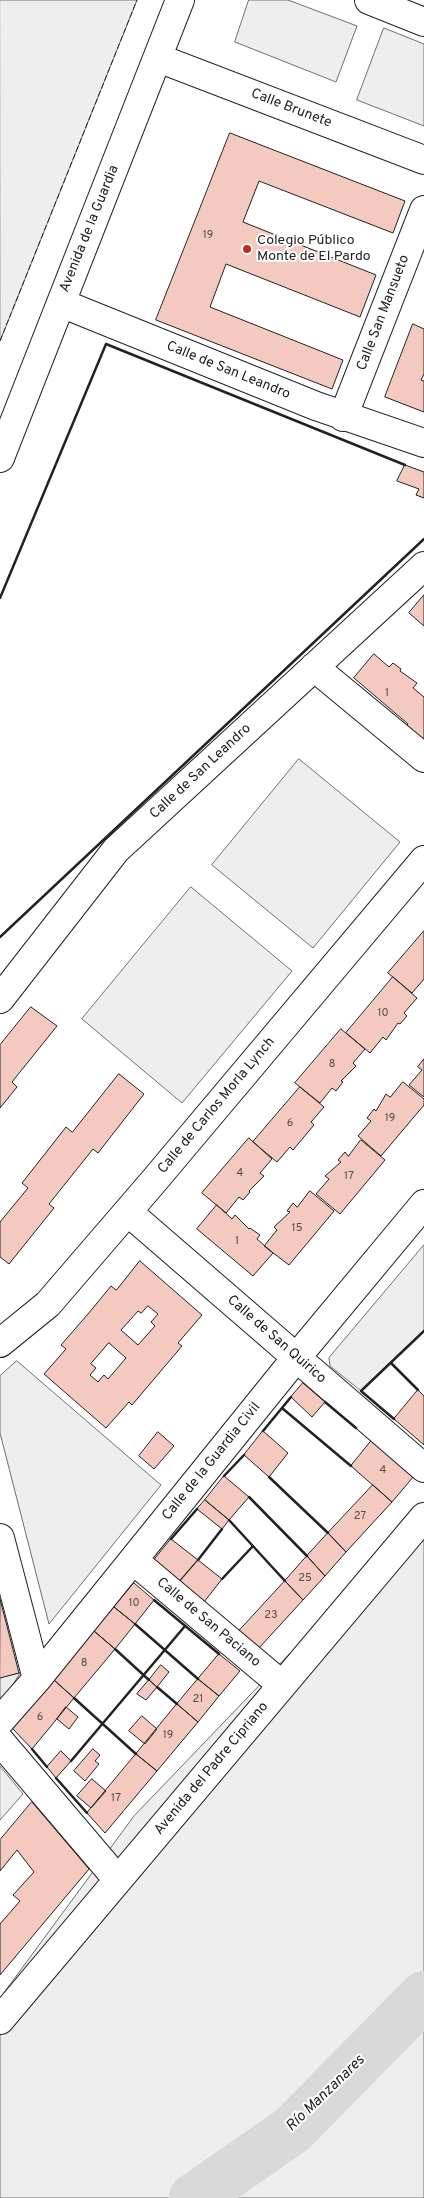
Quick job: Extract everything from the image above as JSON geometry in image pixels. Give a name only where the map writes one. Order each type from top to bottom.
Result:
[{"type":"street","name":"Avenida de la Guardia","points":[[0,458],[180,0]]},
{"type":"street","points":[[369,0],[424,22]]},
{"type":"street","name":"Calle Brunete","points":[[158,58],[424,160]]},
{"type":"street","name":"Calle San Mansueto","points":[[343,417],[424,210]]},
{"type":"street","name":"Calle de San Leandro","points":[[61,303],[343,417],[424,443]]},
{"type":"street","name":"Calle de San Leandro","points":[[0,999],[116,850],[424,566]]},
{"type":"street","points":[[314,667],[424,758]]},
{"type":"street","name":"Calle de Carlos Morla Lynch","points":[[0,1343],[48,1304],[128,1212],[424,860]]},
{"type":"street","name":"Calle de la Guardia Civil","points":[[0,1721],[424,1204]]},
{"type":"street","name":"Calle de San Quirico","points":[[128,1212],[424,1468]]},
{"type":"street","name":"Avenida del Padre Cipriano","points":[[0,2020],[424,1518]]},
{"type":"street","points":[[0,1538],[36,1679]]},
{"type":"street","name":"Calle de San Paciano","points":[[133,1560],[282,1685]]},
{"type":"street","points":[[0,1741],[118,1880]]},
{"type":"shaded area","points":[[0,0],[137,0],[0,341]]},
{"type":"shaded area","points":[[249,0],[288,0],[357,26],[336,82],[235,42]]},
{"type":"shaded area","points":[[384,28],[424,44],[424,126],[357,100]]},
{"type":"shaded area","points":[[299,759],[400,842],[313,948],[212,865]]},
{"type":"shaded area","points":[[191,887],[292,971],[182,1103],[82,1019]]},
{"type":"shaded area","points":[[424,1245],[424,1331],[361,1391],[330,1366],[329,1358]]},
{"type":"shaded area","points":[[17,1361],[161,1485],[49,1624],[0,1433],[0,1376]]},
{"type":"shaded area","points":[[424,1514],[424,2198],[0,2198],[0,1998],[134,1816]]},
{"type":"shaded area","points":[[20,1673],[0,1706],[0,1678]]},
{"type":"shaded area","points":[[0,1766],[23,1794],[0,1820]]},
{"type":"building","name":"Colegio Público Monte de El Pardo","points":[[230,133],[405,201],[393,233],[259,181],[243,222],[376,275],[360,317],[226,264],[210,307],[343,360],[332,389],[156,320]]},
{"type":"building","points":[[413,324],[424,329],[424,374],[421,380],[424,381],[424,412],[385,397]]},
{"type":"building","points":[[405,465],[424,472],[424,498],[416,495],[419,489],[397,481]]},
{"type":"building","points":[[424,595],[424,626],[409,613]]},
{"type":"building","points":[[374,654],[389,667],[393,663],[401,669],[400,671],[417,683],[413,688],[424,697],[424,745],[405,729],[408,724],[354,678]]},
{"type":"building","points":[[424,931],[424,979],[412,993],[388,973]]},
{"type":"building","points":[[393,977],[417,998],[404,1013],[407,1016],[400,1024],[398,1023],[386,1040],[383,1037],[370,1053],[346,1033]]},
{"type":"building","points":[[31,1007],[57,1026],[12,1082],[17,1087],[0,1108],[0,1045]]},
{"type":"building","points":[[341,1029],[365,1049],[353,1063],[356,1066],[341,1081],[343,1082],[336,1091],[332,1088],[320,1103],[295,1083]]},
{"type":"building","points":[[424,1059],[424,1097],[409,1085],[422,1070],[418,1067]]},
{"type":"building","points":[[119,1074],[144,1094],[98,1153],[93,1149],[49,1204],[54,1208],[9,1264],[0,1257],[0,1222],[28,1188],[22,1183],[66,1127],[72,1132]]},
{"type":"building","points":[[403,1082],[424,1099],[424,1105],[381,1156],[358,1136],[371,1121],[367,1118],[374,1109],[376,1111],[386,1094],[390,1097]]},
{"type":"building","points":[[300,1087],[324,1107],[311,1122],[314,1125],[293,1150],[290,1147],[277,1162],[253,1142]]},
{"type":"building","points":[[249,1138],[272,1159],[260,1173],[264,1176],[243,1200],[239,1197],[226,1213],[202,1193]]},
{"type":"building","points":[[361,1140],[385,1160],[340,1214],[316,1194],[329,1179],[325,1176],[341,1162],[338,1160],[345,1152],[348,1156]]},
{"type":"building","points":[[310,1191],[334,1211],[289,1265],[264,1246],[277,1230],[274,1227],[290,1212],[287,1211],[293,1203],[297,1207]]},
{"type":"building","points":[[217,1205],[232,1219],[235,1215],[249,1229],[260,1235],[257,1239],[273,1253],[253,1276],[197,1229]]},
{"type":"building","points":[[140,1261],[202,1315],[178,1343],[182,1346],[132,1405],[129,1402],[106,1428],[44,1374],[66,1349],[61,1345],[111,1286],[116,1290]],"holes":[[[148,1306],[158,1314],[151,1322],[155,1326],[138,1345],[121,1330],[138,1311],[141,1313]],[[109,1343],[126,1358],[108,1379],[104,1375],[98,1382],[90,1375],[96,1368],[91,1364]]]},
{"type":"building","points":[[303,1383],[325,1402],[312,1417],[291,1397]]},
{"type":"building","points":[[418,1390],[424,1396],[424,1445],[394,1419]]},
{"type":"building","points":[[263,1431],[288,1453],[269,1477],[244,1455]]},
{"type":"building","points":[[158,1432],[174,1446],[154,1469],[139,1456]]},
{"type":"building","points":[[372,1440],[414,1476],[392,1502],[351,1466]]},
{"type":"building","points":[[224,1476],[249,1497],[229,1520],[205,1500]]},
{"type":"building","points":[[373,1485],[392,1502],[346,1552],[328,1533]]},
{"type":"building","points":[[205,1500],[229,1520],[222,1529],[197,1509]]},
{"type":"building","points":[[328,1533],[346,1552],[325,1576],[307,1556]]},
{"type":"building","points":[[171,1539],[198,1560],[179,1582],[154,1560]]},
{"type":"building","points":[[307,1556],[325,1576],[303,1600],[285,1581]]},
{"type":"building","points":[[198,1560],[222,1579],[204,1602],[179,1582]]},
{"type":"building","points":[[285,1581],[303,1600],[259,1648],[239,1631]]},
{"type":"building","points":[[134,1583],[154,1600],[135,1624],[114,1607]]},
{"type":"building","points":[[0,1599],[19,1673],[0,1678]]},
{"type":"building","points":[[114,1607],[135,1624],[115,1649],[94,1631]]},
{"type":"building","points":[[94,1631],[115,1649],[74,1698],[54,1680]]},
{"type":"building","points":[[219,1654],[240,1671],[219,1696],[198,1679]]},
{"type":"building","points":[[161,1665],[169,1672],[157,1687],[149,1680]]},
{"type":"building","points":[[198,1679],[219,1696],[198,1722],[177,1704]]},
{"type":"building","points":[[54,1680],[74,1698],[32,1749],[13,1729]]},
{"type":"building","points":[[149,1680],[157,1687],[146,1700],[137,1694]]},
{"type":"building","points":[[177,1704],[198,1722],[157,1771],[136,1754]]},
{"type":"building","points":[[66,1707],[78,1717],[69,1729],[57,1719]]},
{"type":"building","points":[[142,1716],[157,1729],[145,1744],[129,1731]]},
{"type":"building","points":[[93,1749],[100,1755],[95,1761],[99,1764],[85,1781],[74,1771]]},
{"type":"building","points":[[61,1751],[71,1761],[56,1778],[47,1767]]},
{"type":"building","points":[[136,1754],[157,1771],[105,1833],[87,1813]]},
{"type":"building","points":[[92,1779],[106,1791],[91,1808],[77,1796]]},
{"type":"building","points":[[32,1802],[89,1869],[0,1975],[0,1924],[20,1901],[13,1895],[34,1872],[17,1850],[0,1871],[0,1840]]},
{"type":"waterway","name":"Río Manzanares","points":[[194,2198],[292,2130],[424,1996]]},
{"type":"fence","points":[[0,341],[137,0]]},
{"type":"wall","points":[[0,598],[106,344],[405,465]]},
{"type":"wall","points":[[0,937],[424,539]]},
{"type":"wall","points":[[394,1419],[361,1391],[424,1331]]},
{"type":"wall","points":[[391,1363],[418,1390]]},
{"type":"wall","points":[[263,1431],[291,1397]]},
{"type":"wall","points":[[325,1402],[356,1428]]},
{"type":"wall","points":[[282,1408],[351,1466]]},
{"type":"wall","points":[[224,1476],[244,1455]]},
{"type":"wall","points":[[269,1477],[328,1533]]},
{"type":"wall","points":[[249,1497],[307,1556]]},
{"type":"wall","points":[[171,1539],[197,1509]]},
{"type":"wall","points":[[229,1520],[285,1581]]},
{"type":"wall","points":[[198,1560],[222,1529]]},
{"type":"wall","points":[[222,1579],[253,1546]]},
{"type":"wall","points":[[154,1600],[219,1654]]},
{"type":"wall","points":[[135,1624],[198,1679]]},
{"type":"wall","points":[[71,1761],[185,1626]]},
{"type":"wall","points":[[115,1649],[149,1680]]},
{"type":"wall","points":[[157,1687],[177,1704]]},
{"type":"wall","points":[[74,1698],[136,1754]]},
{"type":"wall","points":[[32,1749],[47,1767]]},
{"type":"wall","points":[[56,1778],[87,1813]]},
{"type":"place","name":"Colegio Público Monte de El Pardo","points":[[247,249]]}]
